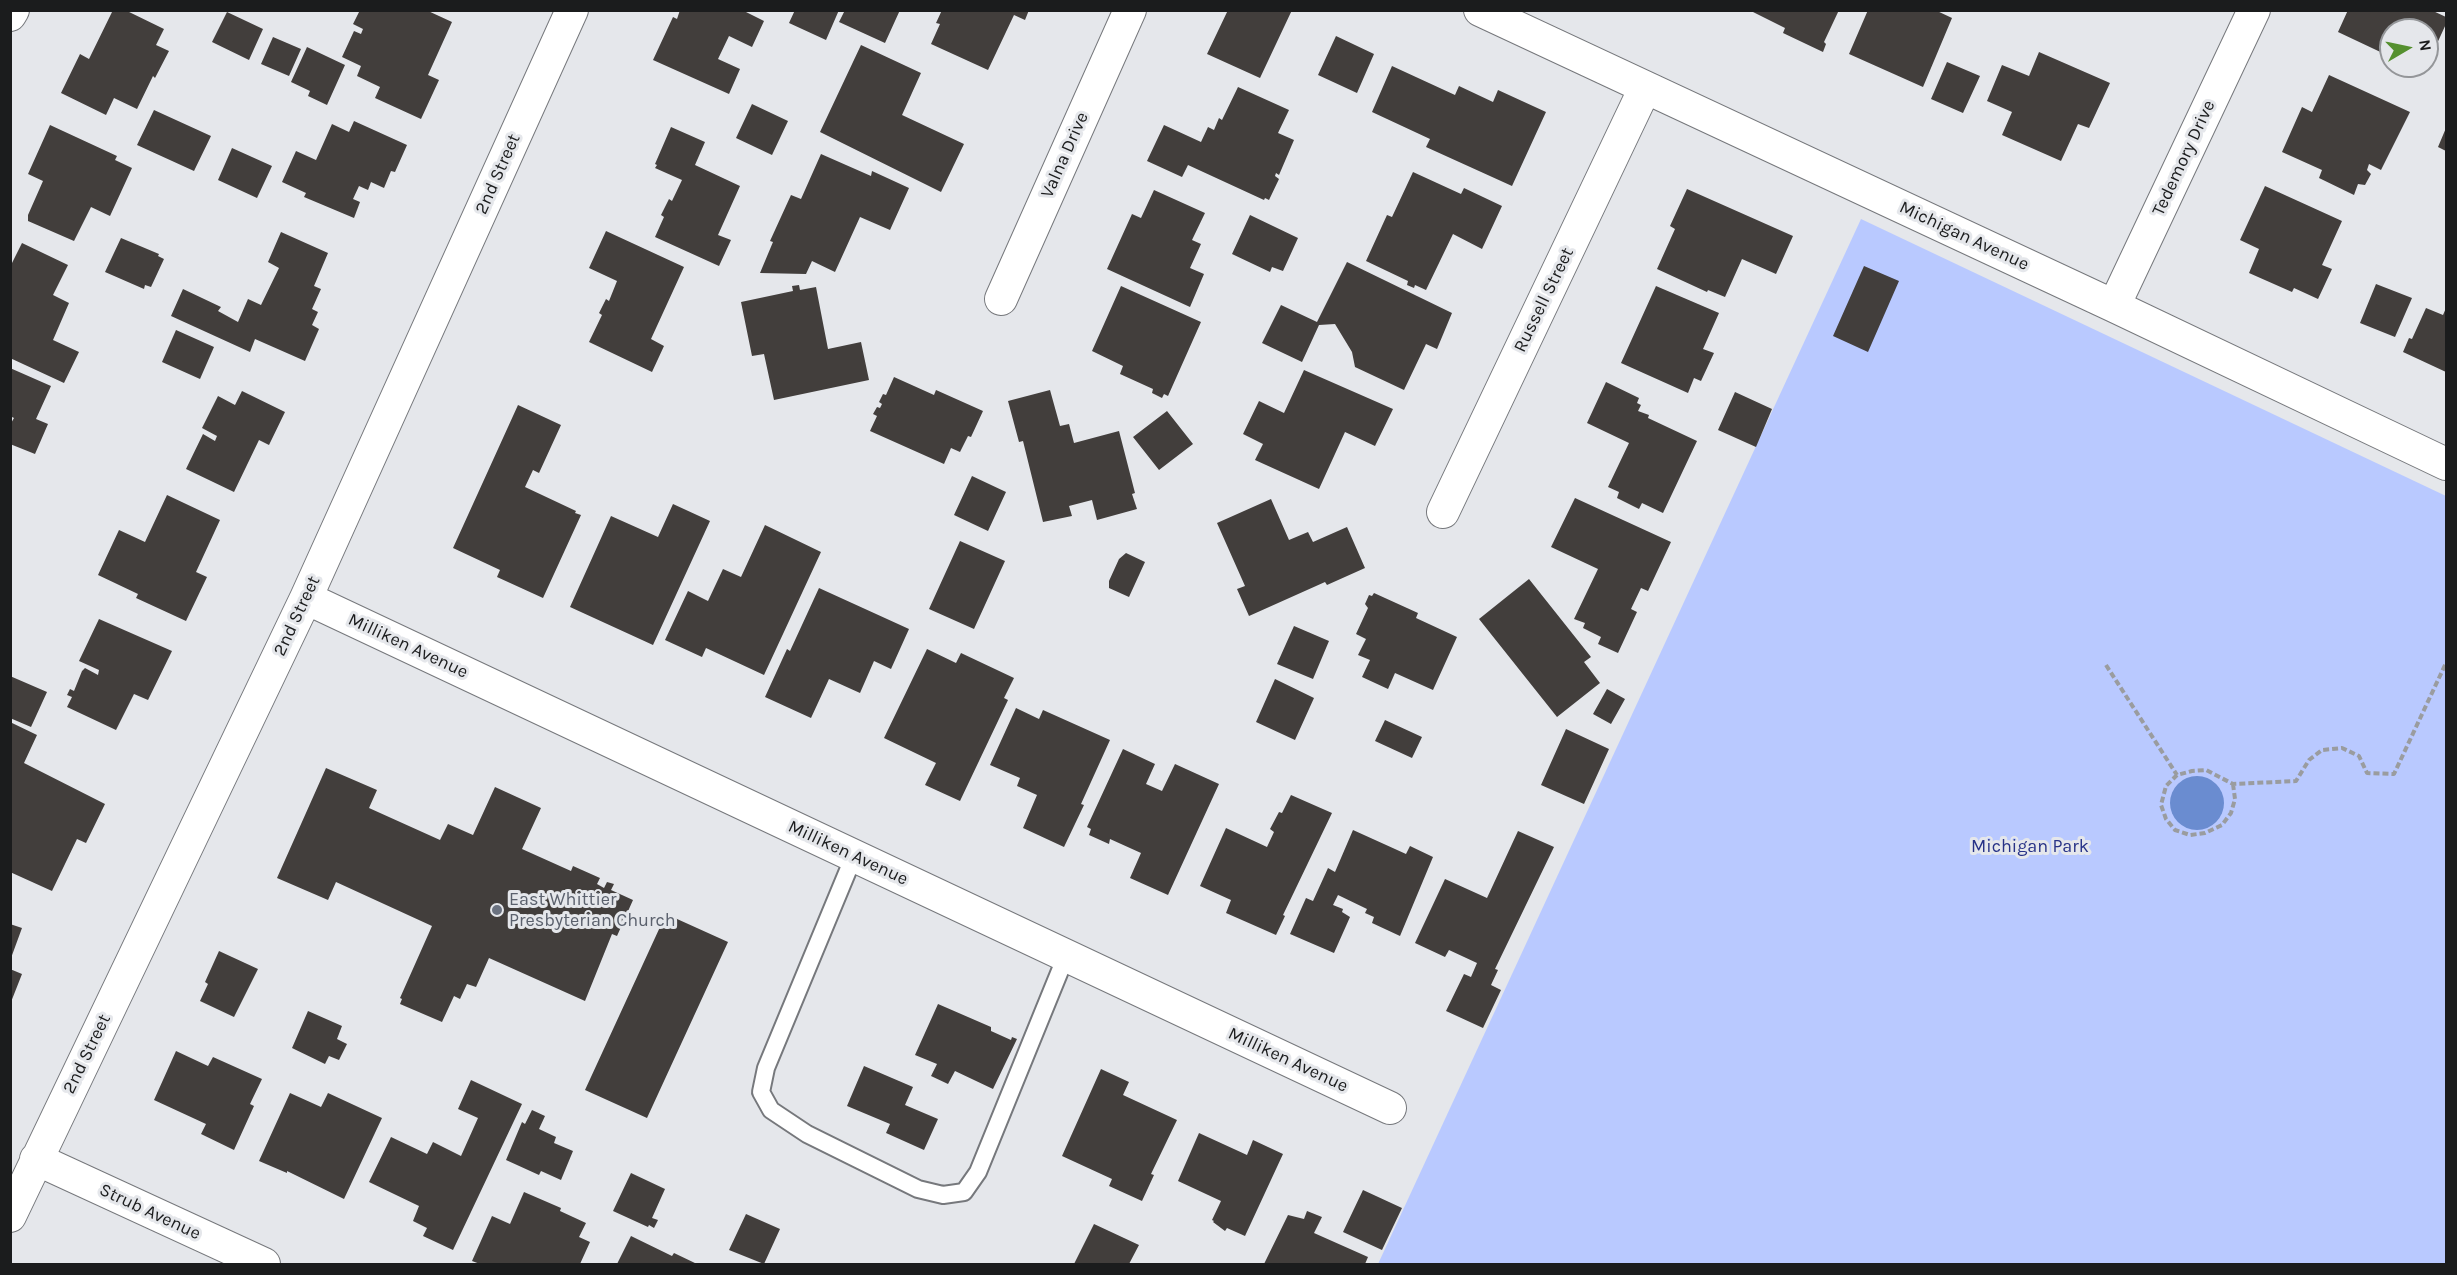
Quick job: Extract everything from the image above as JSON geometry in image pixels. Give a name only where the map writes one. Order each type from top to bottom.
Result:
[{"type":"street","points":[[10,15],[13,10]]},
{"type":"street","name":"2nd Street","points":[[10,1216],[306,598],[572,10]]},
{"type":"street","name":"Valna Drive","points":[[1001,299],[1130,10]]},
{"type":"street","name":"Michigan Avenue","points":[[1480,10],[2446,464]]},
{"type":"street","name":"Tedemory Drive","points":[[2114,306],[2254,10]]},
{"type":"street","name":"Russell Street","points":[[1443,512],[1645,88]]},
{"type":"street","name":"Milliken Avenue","points":[[306,598],[1390,1108]]},
{"type":"street","name":"Strub Avenue","points":[[36,1159],[264,1264]]},
{"type":"lane","points":[[854,855],[766,1068],[761,1092],[771,1110],[807,1134],[918,1189],[943,1195],[964,1191],[978,1172],[1066,956]]},
{"type":"path","points":[[2234,784],[2235,799],[2231,813],[2222,825],[2205,833],[2190,835],[2175,830],[2166,819],[2161,805],[2166,786],[2177,774],[2206,770],[2234,784],[2296,781],[2309,760],[2322,750],[2342,748],[2359,756],[2367,773],[2394,774],[2446,663]]},
{"type":"path","points":[[2106,665],[2177,774]]},
{"type":"green space","name":"Michigan Park","points":[[1861,219],[2446,496],[2446,1264],[1378,1264]]},
{"type":"shaded area","points":[[2197,776],[2207,778],[2216,784],[2222,793],[2224,803],[2222,813],[2216,822],[2207,828],[2197,830],[2187,828],[2178,822],[2172,813],[2170,803],[2172,793],[2178,784],[2187,778]]},
{"type":"building","points":[[113,10],[125,10],[164,29],[156,45],[169,51],[155,78],[153,76],[137,109],[114,98],[106,115],[61,93],[80,54],[89,59]]},
{"type":"building","points":[[360,10],[426,10],[452,22],[428,75],[439,80],[421,119],[375,98],[380,87],[357,76],[361,66],[342,57],[354,31],[361,34],[363,29],[353,24]]},
{"type":"building","points":[[680,10],[742,10],[764,21],[752,47],[729,36],[718,59],[740,69],[729,94],[653,60],[673,17],[677,19]]},
{"type":"building","points":[[795,10],[839,10],[826,40],[789,23]]},
{"type":"building","points":[[845,10],[900,10],[885,43],[839,22]]},
{"type":"building","points":[[942,10],[1029,10],[1025,20],[1014,15],[988,70],[931,44],[940,24],[936,23]]},
{"type":"building","points":[[1228,10],[1292,10],[1260,78],[1207,54]]},
{"type":"building","points":[[1749,10],[1839,10],[1824,42],[1826,44],[1823,52],[1783,33],[1785,28]]},
{"type":"building","points":[[1868,10],[1935,10],[1952,18],[1923,87],[1849,54]]},
{"type":"building","points":[[2348,10],[2431,10],[2446,17],[2446,24],[2439,39],[2439,18],[2379,18],[2379,51],[2338,32]]},
{"type":"building","points":[[227,12],[263,29],[249,60],[212,42]]},
{"type":"building","points":[[1336,36],[1374,54],[1357,93],[1318,75]]},
{"type":"building","points":[[273,37],[301,49],[289,76],[261,64]]},
{"type":"building","points":[[861,45],[921,73],[902,115],[964,144],[941,192],[820,132]]},
{"type":"building","points":[[307,47],[345,65],[327,105],[308,96],[310,91],[291,82]]},
{"type":"building","points":[[2039,52],[2110,83],[2089,128],[2078,124],[2061,161],[2002,135],[2012,112],[1987,101],[2002,65],[2029,76]]},
{"type":"building","points":[[1947,62],[1980,76],[1963,113],[1931,99]]},
{"type":"building","points":[[1392,66],[1455,95],[1459,86],[1493,102],[1498,90],[1546,112],[1512,186],[1426,147],[1430,139],[1372,112]]},
{"type":"building","points":[[2329,75],[2410,112],[2381,170],[2369,164],[2367,170],[2371,174],[2365,185],[2358,184],[2354,195],[2319,178],[2322,170],[2282,152],[2302,107],[2312,112]]},
{"type":"building","points":[[1238,87],[1289,110],[1278,133],[1294,140],[1279,175],[1276,173],[1275,176],[1279,179],[1269,200],[1265,198],[1264,200],[1188,165],[1182,177],[1147,161],[1164,125],[1201,142],[1208,127],[1214,130],[1219,118],[1222,120]]},
{"type":"building","points":[[752,104],[788,121],[772,155],[736,138]]},
{"type":"building","points":[[154,110],[211,136],[194,171],[137,145]]},
{"type":"building","points":[[354,121],[407,145],[395,172],[391,171],[384,188],[371,182],[368,190],[359,186],[353,199],[360,202],[354,218],[304,197],[306,193],[282,182],[296,151],[316,160],[332,124],[349,132]]},
{"type":"building","points":[[50,125],[117,156],[115,160],[132,168],[110,216],[91,207],[74,241],[28,221],[28,215],[43,181],[28,174]]},
{"type":"building","points":[[671,127],[705,142],[695,165],[740,186],[718,235],[731,240],[719,266],[655,237],[664,217],[661,215],[669,199],[672,201],[682,180],[655,168]]},
{"type":"building","points":[[2446,128],[2446,151],[2438,147]]},
{"type":"building","points":[[232,148],[272,166],[257,198],[218,180]]},
{"type":"building","points":[[821,154],[871,176],[872,171],[909,188],[890,230],[860,217],[835,272],[812,261],[806,274],[760,273],[773,242],[770,241],[791,195],[801,199]]},
{"type":"building","points":[[1413,172],[1461,194],[1464,188],[1502,206],[1482,249],[1453,234],[1426,290],[1415,285],[1414,288],[1407,285],[1408,281],[1366,261],[1387,215],[1392,217]]},
{"type":"building","points":[[2265,186],[2342,221],[2322,265],[2332,269],[2318,299],[2294,288],[2292,292],[2249,273],[2259,249],[2240,240]]},
{"type":"building","points":[[1687,189],[1793,236],[1776,274],[1742,259],[1725,297],[1708,290],[1707,292],[1657,269],[1675,229],[1670,226]]},
{"type":"building","points":[[1154,190],[1205,213],[1192,240],[1201,244],[1190,268],[1204,274],[1190,307],[1107,269],[1132,214],[1141,218]]},
{"type":"building","points":[[1250,215],[1298,238],[1283,271],[1272,267],[1270,272],[1232,254]]},
{"type":"building","points":[[606,231],[684,267],[651,339],[664,346],[652,372],[589,342],[602,315],[599,313],[606,299],[609,301],[617,281],[589,268]]},
{"type":"building","points":[[281,232],[328,253],[314,286],[321,289],[312,309],[318,312],[312,325],[319,329],[305,361],[255,339],[250,352],[171,316],[183,289],[221,307],[218,311],[238,322],[248,299],[261,305],[279,268],[268,262]]},
{"type":"building","points":[[121,238],[159,254],[158,256],[164,259],[151,287],[145,285],[144,289],[105,272]]},
{"type":"building","points":[[22,243],[68,265],[53,295],[69,303],[53,340],[79,352],[64,383],[10,358],[10,267]]},
{"type":"building","points":[[1347,262],[1452,313],[1437,349],[1426,344],[1404,390],[1355,367],[1352,352],[1335,324],[1319,325],[1302,362],[1262,343],[1281,305],[1317,322]]},
{"type":"building","points":[[1864,266],[1899,281],[1868,352],[1833,336]]},
{"type":"building","points":[[2376,284],[2412,298],[2395,337],[2360,323]]},
{"type":"building","points":[[799,285],[800,290],[816,287],[828,349],[861,342],[869,380],[774,400],[764,354],[752,356],[741,302],[793,291],[792,286]]},
{"type":"building","points":[[1121,286],[1201,322],[1168,396],[1164,394],[1162,398],[1152,393],[1153,389],[1120,374],[1123,366],[1092,351]]},
{"type":"building","points":[[1656,286],[1719,313],[1703,349],[1714,353],[1701,381],[1694,378],[1688,393],[1621,363]]},
{"type":"building","points":[[2426,308],[2443,315],[2446,308],[2446,372],[2403,352],[2409,338],[2412,339]]},
{"type":"building","points":[[176,330],[214,347],[200,379],[162,362]]},
{"type":"building","points":[[10,368],[51,386],[36,419],[48,424],[35,454],[10,444],[10,425],[14,418],[10,416]]},
{"type":"building","points":[[1304,370],[1393,409],[1375,446],[1345,432],[1319,489],[1255,460],[1263,444],[1243,434],[1259,401],[1284,413]]},
{"type":"building","points":[[894,377],[934,395],[936,390],[983,411],[971,437],[968,436],[960,452],[951,448],[944,464],[870,431],[877,416],[873,414],[877,407],[880,408],[882,404],[879,402],[883,394],[886,395]]},
{"type":"building","points":[[1606,382],[1639,398],[1637,403],[1641,405],[1638,411],[1649,415],[1648,418],[1697,441],[1663,513],[1642,503],[1639,509],[1617,498],[1619,492],[1608,487],[1629,443],[1587,423]]},
{"type":"building","points":[[1050,390],[1060,426],[1069,424],[1074,443],[1119,431],[1137,509],[1097,520],[1092,500],[1069,506],[1072,516],[1043,522],[1023,441],[1019,442],[1008,401]]},
{"type":"building","points":[[242,391],[285,412],[269,445],[259,440],[234,492],[186,469],[203,434],[215,441],[217,436],[202,428],[218,396],[235,405]]},
{"type":"building","points":[[1735,392],[1772,409],[1756,447],[1718,430]]},
{"type":"building","points":[[518,405],[561,425],[539,473],[533,470],[525,487],[581,515],[543,598],[497,577],[500,570],[453,548]]},
{"type":"building","points":[[1167,411],[1193,444],[1159,470],[1133,437]]},
{"type":"building","points":[[972,476],[1006,492],[988,531],[954,515]]},
{"type":"building","points":[[167,495],[220,520],[196,572],[207,577],[186,621],[136,598],[138,594],[98,575],[119,530],[145,542]]},
{"type":"building","points":[[1575,498],[1671,542],[1648,591],[1641,588],[1631,609],[1637,612],[1618,653],[1598,644],[1601,637],[1583,628],[1585,623],[1574,619],[1598,569],[1551,547]]},
{"type":"building","points":[[1271,499],[1289,540],[1308,532],[1313,542],[1347,527],[1365,568],[1327,585],[1325,582],[1249,616],[1237,589],[1245,586],[1217,523]]},
{"type":"building","points":[[673,504],[710,521],[653,645],[570,607],[611,516],[658,537]]},
{"type":"building","points":[[765,525],[821,552],[764,675],[706,648],[702,657],[665,640],[688,591],[708,601],[723,569],[741,577]]},
{"type":"building","points":[[960,541],[1005,561],[974,629],[929,609]]},
{"type":"building","points":[[1126,553],[1145,562],[1129,597],[1109,588],[1109,581],[1119,559]]},
{"type":"building","points":[[1529,579],[1591,657],[1584,662],[1600,683],[1557,717],[1479,619]]},
{"type":"building","points":[[819,588],[909,629],[891,669],[874,661],[860,693],[829,679],[811,718],[765,697],[787,649],[790,651]]},
{"type":"building","points":[[1374,593],[1418,613],[1416,618],[1457,637],[1433,690],[1395,673],[1388,689],[1362,677],[1370,660],[1358,655],[1366,639],[1356,634],[1368,608],[1365,604],[1369,595],[1372,596]]},
{"type":"building","points":[[99,619],[172,651],[148,700],[134,694],[116,730],[67,707],[72,697],[67,695],[70,689],[74,691],[82,671],[85,668],[98,675],[99,670],[79,661]]},
{"type":"building","points":[[1294,626],[1329,641],[1313,679],[1277,664]]},
{"type":"building","points":[[927,649],[956,663],[961,653],[1014,678],[1004,698],[1008,700],[960,801],[925,785],[936,763],[884,738]]},
{"type":"building","points":[[10,676],[47,692],[31,727],[10,718]]},
{"type":"building","points":[[1275,679],[1314,698],[1295,740],[1256,722]]},
{"type":"building","points":[[1607,689],[1625,699],[1611,724],[1593,714]]},
{"type":"building","points":[[1016,708],[1039,719],[1043,710],[1110,740],[1064,847],[1023,828],[1037,795],[1017,786],[1020,778],[990,765]]},
{"type":"building","points":[[1385,720],[1422,737],[1412,758],[1375,741]]},
{"type":"building","points":[[10,722],[37,735],[24,763],[105,804],[86,843],[77,839],[52,891],[10,872]]},
{"type":"building","points":[[1566,729],[1609,749],[1584,804],[1541,785]]},
{"type":"building","points":[[1123,749],[1155,764],[1146,784],[1162,791],[1175,764],[1219,784],[1168,895],[1130,878],[1141,853],[1110,839],[1109,844],[1089,835],[1091,829],[1087,827]]},
{"type":"building","points":[[326,768],[377,790],[369,808],[440,840],[448,824],[473,835],[495,787],[541,808],[522,849],[571,871],[573,866],[600,878],[597,884],[604,888],[607,882],[614,884],[611,890],[633,900],[617,936],[612,934],[585,1001],[489,958],[476,987],[467,984],[460,999],[454,996],[442,1022],[400,1004],[402,999],[400,998],[432,926],[336,882],[328,900],[277,878]]},
{"type":"building","points":[[1291,795],[1332,813],[1283,915],[1285,916],[1276,935],[1226,913],[1231,900],[1200,886],[1226,828],[1267,847],[1274,832],[1270,829],[1279,812],[1282,813]]},
{"type":"building","points":[[1353,830],[1406,854],[1410,846],[1433,857],[1400,936],[1372,923],[1374,917],[1365,913],[1367,909],[1338,895],[1333,905],[1343,909],[1342,912],[1350,917],[1334,953],[1290,934],[1306,898],[1313,901],[1328,868],[1335,872]]},
{"type":"building","points":[[1518,831],[1554,847],[1495,969],[1498,970],[1491,985],[1501,990],[1483,1028],[1446,1011],[1464,974],[1471,977],[1477,963],[1449,950],[1445,957],[1415,943],[1445,879],[1487,898]]},
{"type":"building","points":[[666,914],[728,942],[647,1118],[585,1090]]},
{"type":"building","points":[[10,924],[22,928],[11,958],[10,958]]},
{"type":"building","points":[[219,951],[258,969],[234,1017],[200,1001],[208,984],[205,982]]},
{"type":"building","points":[[10,969],[22,974],[11,1002],[10,1002]]},
{"type":"building","points":[[938,1004],[991,1027],[991,1031],[1011,1040],[1012,1037],[1017,1039],[993,1089],[955,1071],[948,1084],[931,1076],[937,1064],[915,1055]]},
{"type":"building","points":[[308,1011],[342,1026],[337,1039],[347,1044],[339,1060],[329,1056],[325,1064],[292,1048]]},
{"type":"building","points":[[176,1051],[208,1066],[213,1057],[262,1079],[250,1104],[254,1106],[234,1150],[201,1134],[206,1124],[154,1100]]},
{"type":"building","points":[[864,1066],[913,1087],[905,1105],[938,1119],[924,1150],[886,1133],[890,1124],[847,1106]]},
{"type":"building","points":[[1101,1069],[1129,1082],[1123,1095],[1177,1120],[1151,1174],[1154,1175],[1142,1201],[1109,1186],[1112,1179],[1062,1156]]},
{"type":"building","points":[[471,1080],[522,1104],[453,1250],[423,1236],[427,1228],[413,1221],[419,1206],[369,1182],[391,1137],[427,1154],[433,1142],[461,1156],[478,1118],[458,1109]]},
{"type":"building","points":[[290,1093],[321,1107],[328,1093],[382,1118],[344,1199],[287,1171],[287,1173],[259,1161]]},
{"type":"building","points":[[532,1110],[545,1116],[539,1129],[556,1137],[554,1143],[573,1151],[561,1180],[541,1171],[539,1175],[506,1160],[522,1122],[525,1124]]},
{"type":"building","points":[[1199,1133],[1247,1155],[1253,1140],[1283,1154],[1245,1236],[1227,1228],[1225,1231],[1213,1222],[1221,1201],[1178,1181]]},
{"type":"building","points":[[631,1173],[665,1189],[652,1218],[658,1220],[654,1228],[613,1211]]},
{"type":"building","points":[[1363,1190],[1402,1208],[1382,1250],[1343,1232]]},
{"type":"building","points":[[524,1192],[561,1208],[560,1211],[586,1223],[579,1237],[590,1242],[580,1264],[480,1264],[472,1261],[492,1216],[510,1224]]},
{"type":"building","points":[[1307,1211],[1322,1217],[1314,1233],[1368,1257],[1365,1264],[1264,1264],[1288,1215],[1304,1219]]},
{"type":"building","points":[[746,1214],[780,1229],[764,1264],[729,1250]]},
{"type":"building","points":[[1094,1224],[1139,1245],[1129,1264],[1074,1264]]},
{"type":"building","points":[[631,1236],[672,1256],[674,1253],[697,1264],[617,1264]]},
{"type":"place","name":"East Whittier Presbyterian Church","points":[[497,910]]}]
